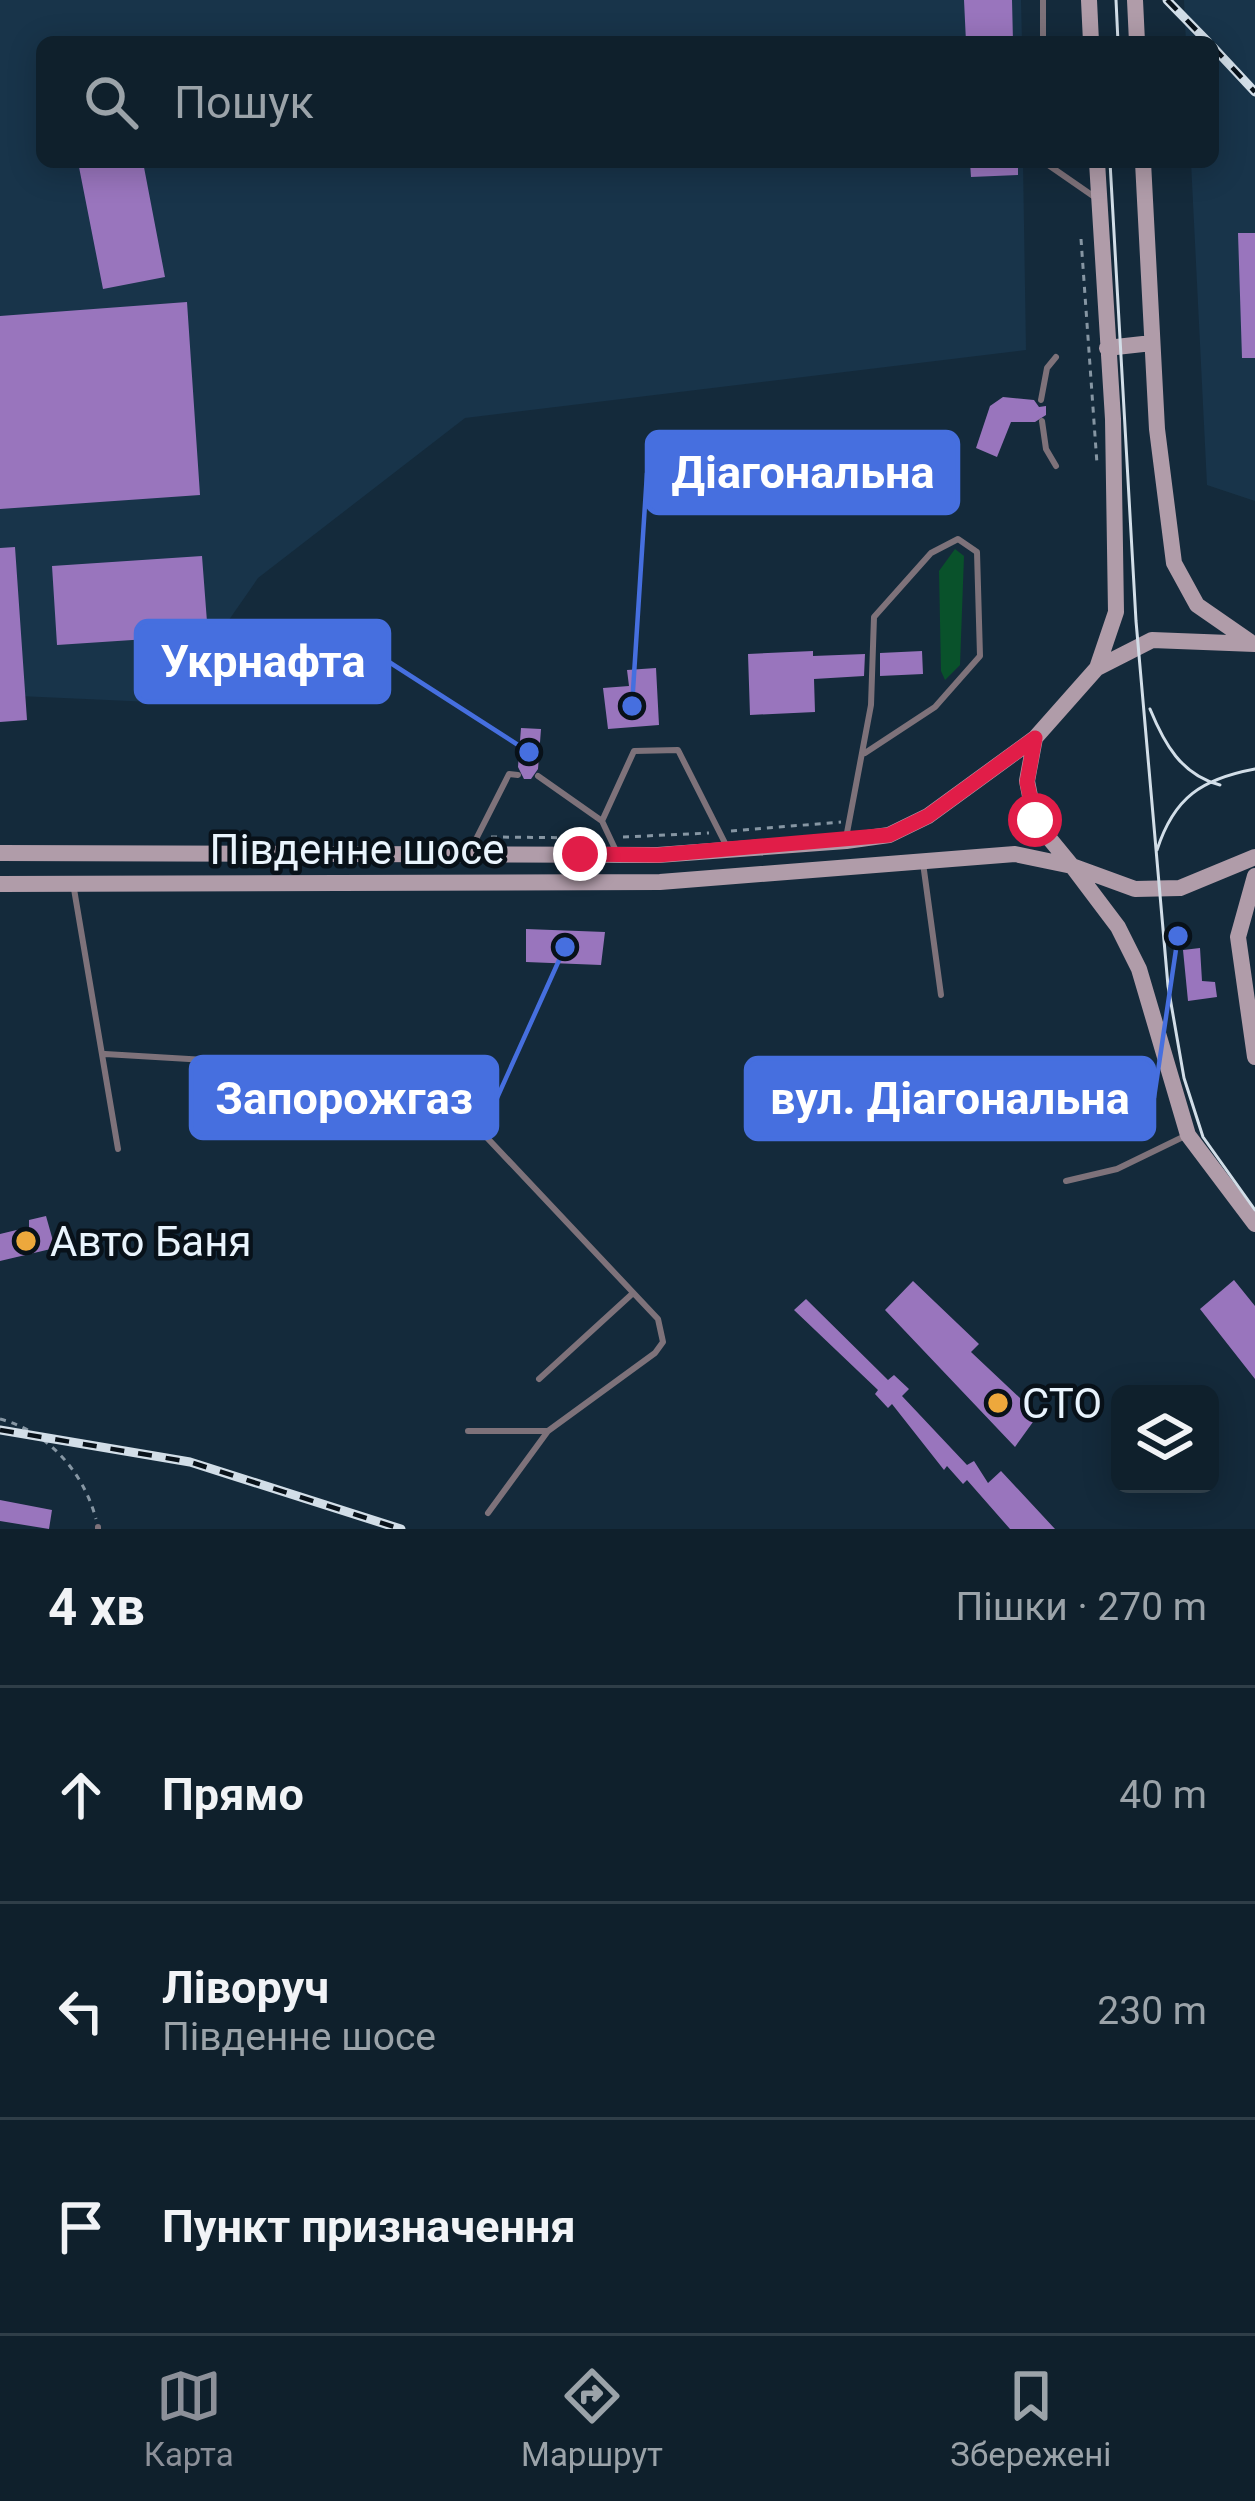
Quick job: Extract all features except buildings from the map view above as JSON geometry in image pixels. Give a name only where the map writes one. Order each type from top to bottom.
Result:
[{"type":"main road","points":[[1089,0],[1091,36]]},
{"type":"main road","points":[[1135,0],[1137,36]]},
{"type":"main road","points":[[1097,168],[1116,612],[1097,668]]},
{"type":"main road","points":[[1143,168],[1152,343],[1174,563],[1197,604],[1252,643]]},
{"type":"main road","points":[[1107,348],[1152,343]]},
{"type":"main road","points":[[1097,668],[1152,640],[1252,643]]},
{"type":"main road","name":"Південне шосе","points":[[0,853],[239,854],[723,840],[846,841],[889,835],[928,816],[1035,738],[1097,668]]},
{"type":"main road","points":[[1035,738],[1027,782],[1035,820],[1118,927],[1139,969],[1188,1135],[1255,1224]]},
{"type":"main road","points":[[236,886],[239,854]]},
{"type":"main road","name":"Південне шосе","points":[[0,884],[660,882],[1015,854],[1072,866],[1135,889],[1159,890],[1210,879],[1255,857]]},
{"type":"main road","points":[[1255,876],[1238,938],[1255,1057]]},
{"type":"lane","points":[[1043,0],[1043,36]]},
{"type":"lane","points":[[1053,168],[1099,200]]},
{"type":"lane","points":[[1042,400],[1046,368],[1057,357]]},
{"type":"lane","points":[[1042,422],[1046,449],[1056,466]]},
{"type":"lane","points":[[846,841],[865,753],[874,617],[931,553],[958,539],[977,552],[980,656],[935,707],[865,753]]},
{"type":"lane","points":[[602,821],[634,751],[678,750],[723,840]]},
{"type":"lane","points":[[473,846],[509,774],[518,775]]},
{"type":"lane","points":[[538,776],[602,821],[614,846]]},
{"type":"lane","points":[[923,859],[941,994]]},
{"type":"lane","points":[[73,885],[118,1149]]},
{"type":"lane","points":[[105,1054],[426,1073],[658,1319],[663,1342],[548,1431],[488,1513]]},
{"type":"lane","points":[[1066,1181],[1118,1168],[1188,1135]]},
{"type":"lane","points":[[539,1379],[632,1294]]},
{"type":"lane","points":[[468,1431],[548,1431]]},
{"type":"path","points":[[1081,238],[1097,471]]},
{"type":"path","points":[[473,846],[723,840],[850,821]]},
{"type":"path","points":[[0,1419],[50,1439],[91,1502],[98,1528]]},
{"type":"shaded area","points":[[0,0],[1021,0],[1022,36],[36,36],[36,168],[1023,168],[1026,350],[465,418],[258,578],[206,653],[152,702],[19,696],[0,719]]},
{"type":"shaded area","points":[[1184,0],[1255,0],[1255,501],[1207,485],[1191,168],[1219,168],[1219,36],[1186,36]]},
{"type":"green space","points":[[955,549],[964,556],[960,665],[945,680],[939,571]]},
{"type":"tram line","points":[[1116,0],[1118,36]]},
{"type":"tram line","points":[[1110,168],[1136,621],[1168,986],[1184,1078],[1203,1137],[1255,1210]]},
{"type":"tram line","points":[[1150,709],[1184,766],[1220,785]]},
{"type":"tram line","points":[[1157,850],[1172,816],[1193,793],[1220,778],[1255,769]]},
{"type":"railway","points":[[1167,0],[1202,36]]},
{"type":"railway","points":[[1219,53],[1255,92]]},
{"type":"railway","points":[[0,1430],[190,1462],[401,1529]]},
{"type":"place","name":"Діагональна","points":[[632,706]]},
{"type":"place","name":"Укрнафта","points":[[529,752]]},
{"type":"place","name":"вул. Діагональна","points":[[1178,936]]},
{"type":"place","name":"Запорожгаз","points":[[565,947]]},
{"type":"place","name":"Авто Баня","points":[[26,1241]]},
{"type":"place","name":"СТО","points":[[998,1403]]},
{"type":"route","points":[[580,854],[658,855],[889,835],[928,816],[1014,758],[1035,738],[1027,782],[1035,820]]}]
